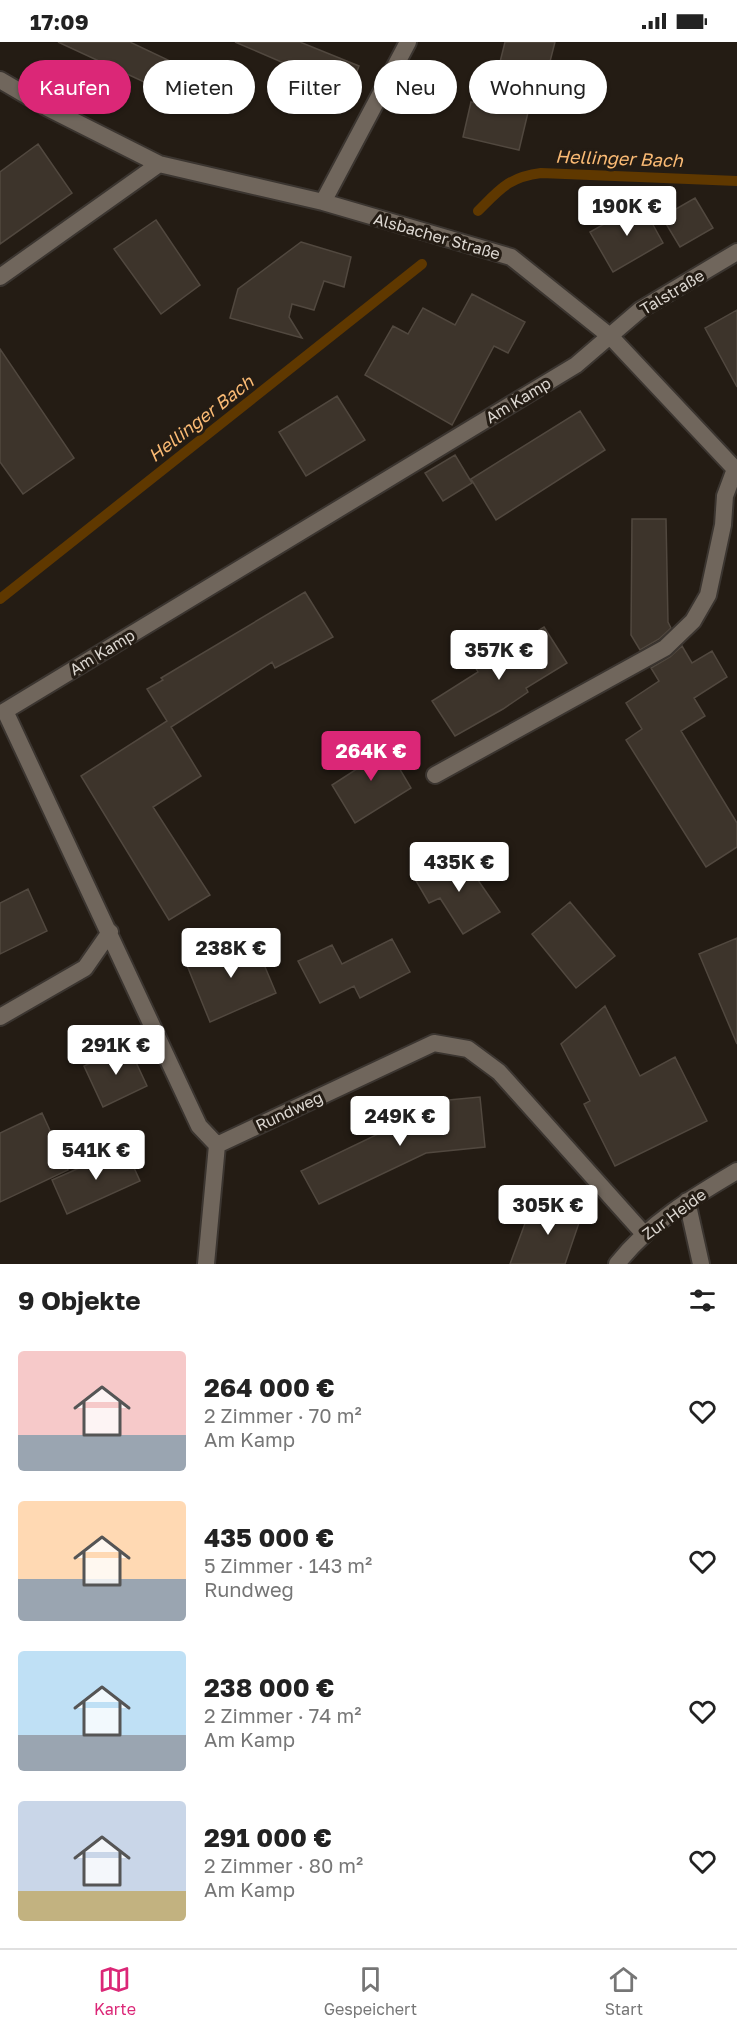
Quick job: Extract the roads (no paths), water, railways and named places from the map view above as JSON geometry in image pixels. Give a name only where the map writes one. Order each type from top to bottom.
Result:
[{"type":"street","points":[[323,202],[408,42]]},
{"type":"street","name":"Alsbacher Straße","points":[[0,80],[48,108],[159,164],[323,202],[511,257],[611,337],[736,474]]},
{"type":"street","points":[[0,277],[159,164]]},
{"type":"street","name":"Talstraße","points":[[611,337],[639,310],[737,252]]},
{"type":"street","name":"Am Kamp","points":[[217,1145],[199,1126],[110,932],[4,711],[576,365],[611,337]]},
{"type":"street","points":[[435,775],[665,648],[693,621],[708,596],[723,525],[725,496],[736,474]]},
{"type":"street","points":[[0,1017],[85,968],[110,932]]},
{"type":"street","name":"Rundweg","points":[[217,1145],[434,1043],[468,1049],[499,1072],[644,1233]]},
{"type":"street","points":[[206,1264],[217,1145]]},
{"type":"street","name":"Zur Heide","points":[[617,1264],[644,1233],[687,1201],[737,1171]]},
{"type":"street","points":[[687,1201],[701,1264]]},
{"type":"waterway","name":"Hellinger Bach","points":[[478,211],[506,185],[541,173],[737,181]]},
{"type":"waterway","name":"Hellinger Bach","points":[[0,599],[422,264]]}]
